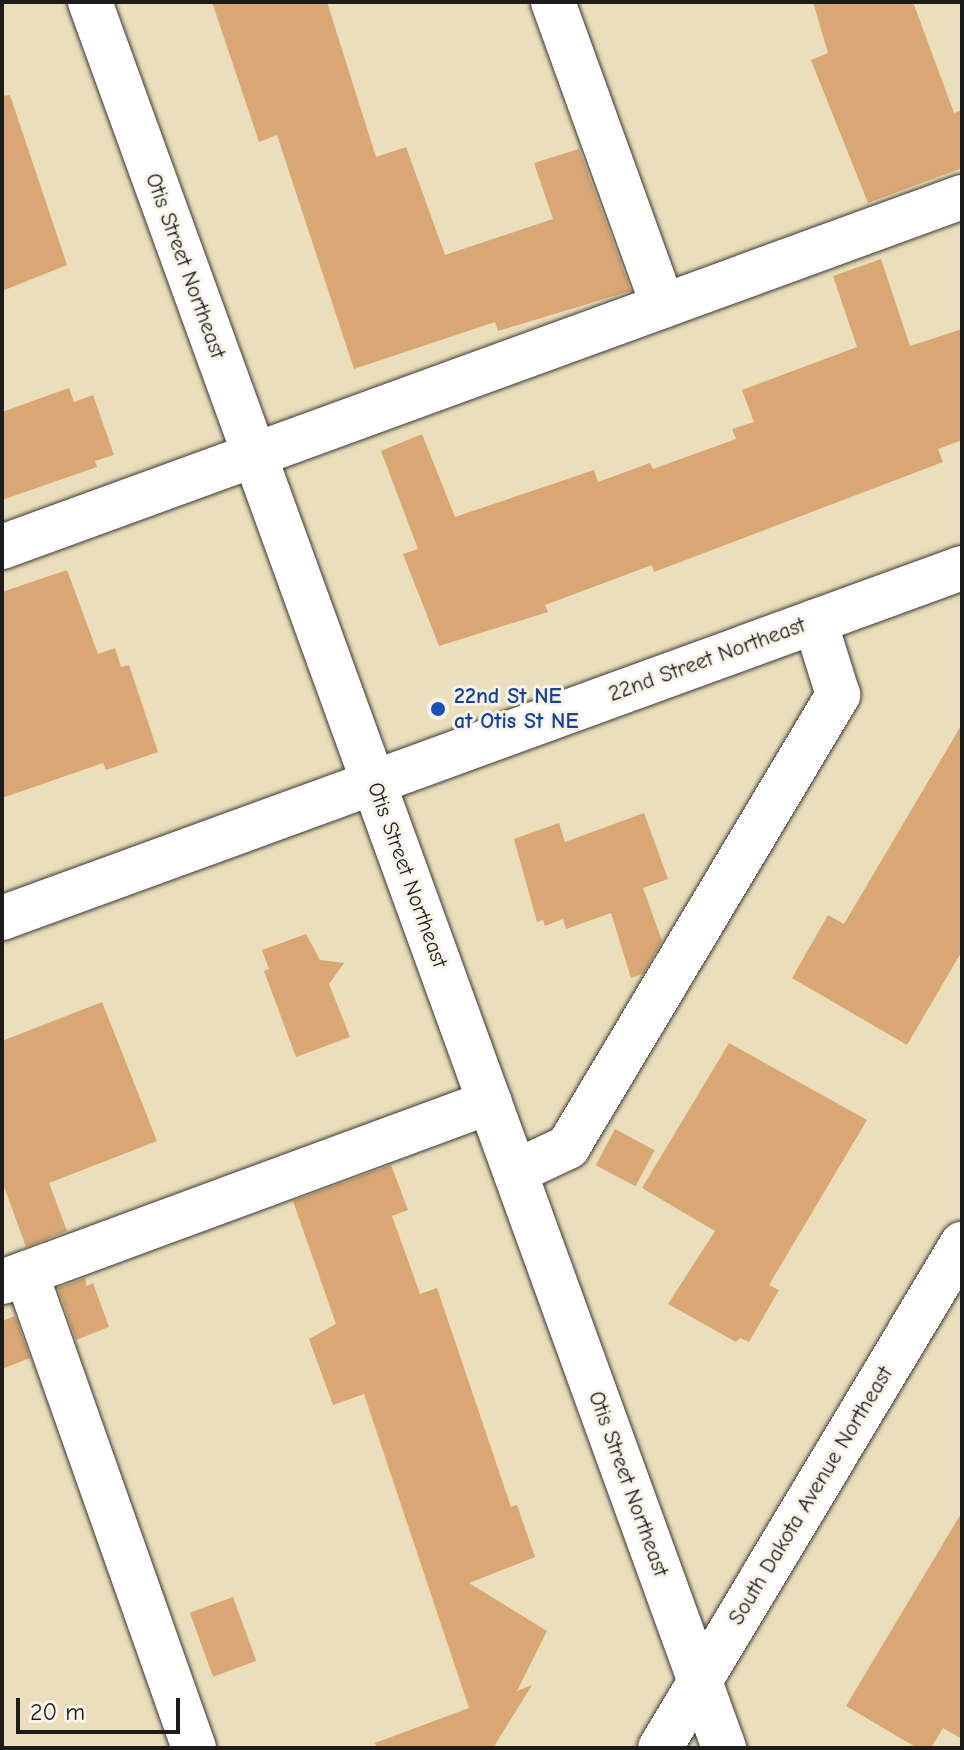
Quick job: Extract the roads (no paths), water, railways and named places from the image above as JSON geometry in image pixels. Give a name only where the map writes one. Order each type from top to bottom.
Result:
[{"type":"street","name":"Otis Street Northeast","points":[[90,2],[724,1748]]},
{"type":"street","points":[[553,2],[663,306]]},
{"type":"street","points":[[2,547],[962,197]]},
{"type":"street","name":"22nd Street Northeast","points":[[2,918],[962,568]]},
{"type":"street","points":[[515,1172],[568,1147],[838,695],[815,621]]},
{"type":"street","points":[[194,1748],[14,1278],[490,1102]]},
{"type":"street","name":"South Dakota Avenue Northeast","points":[[660,1748],[962,1244]]},
{"type":"place","name":"22nd St NE at Otis St NE","points":[[438,709]]}]
